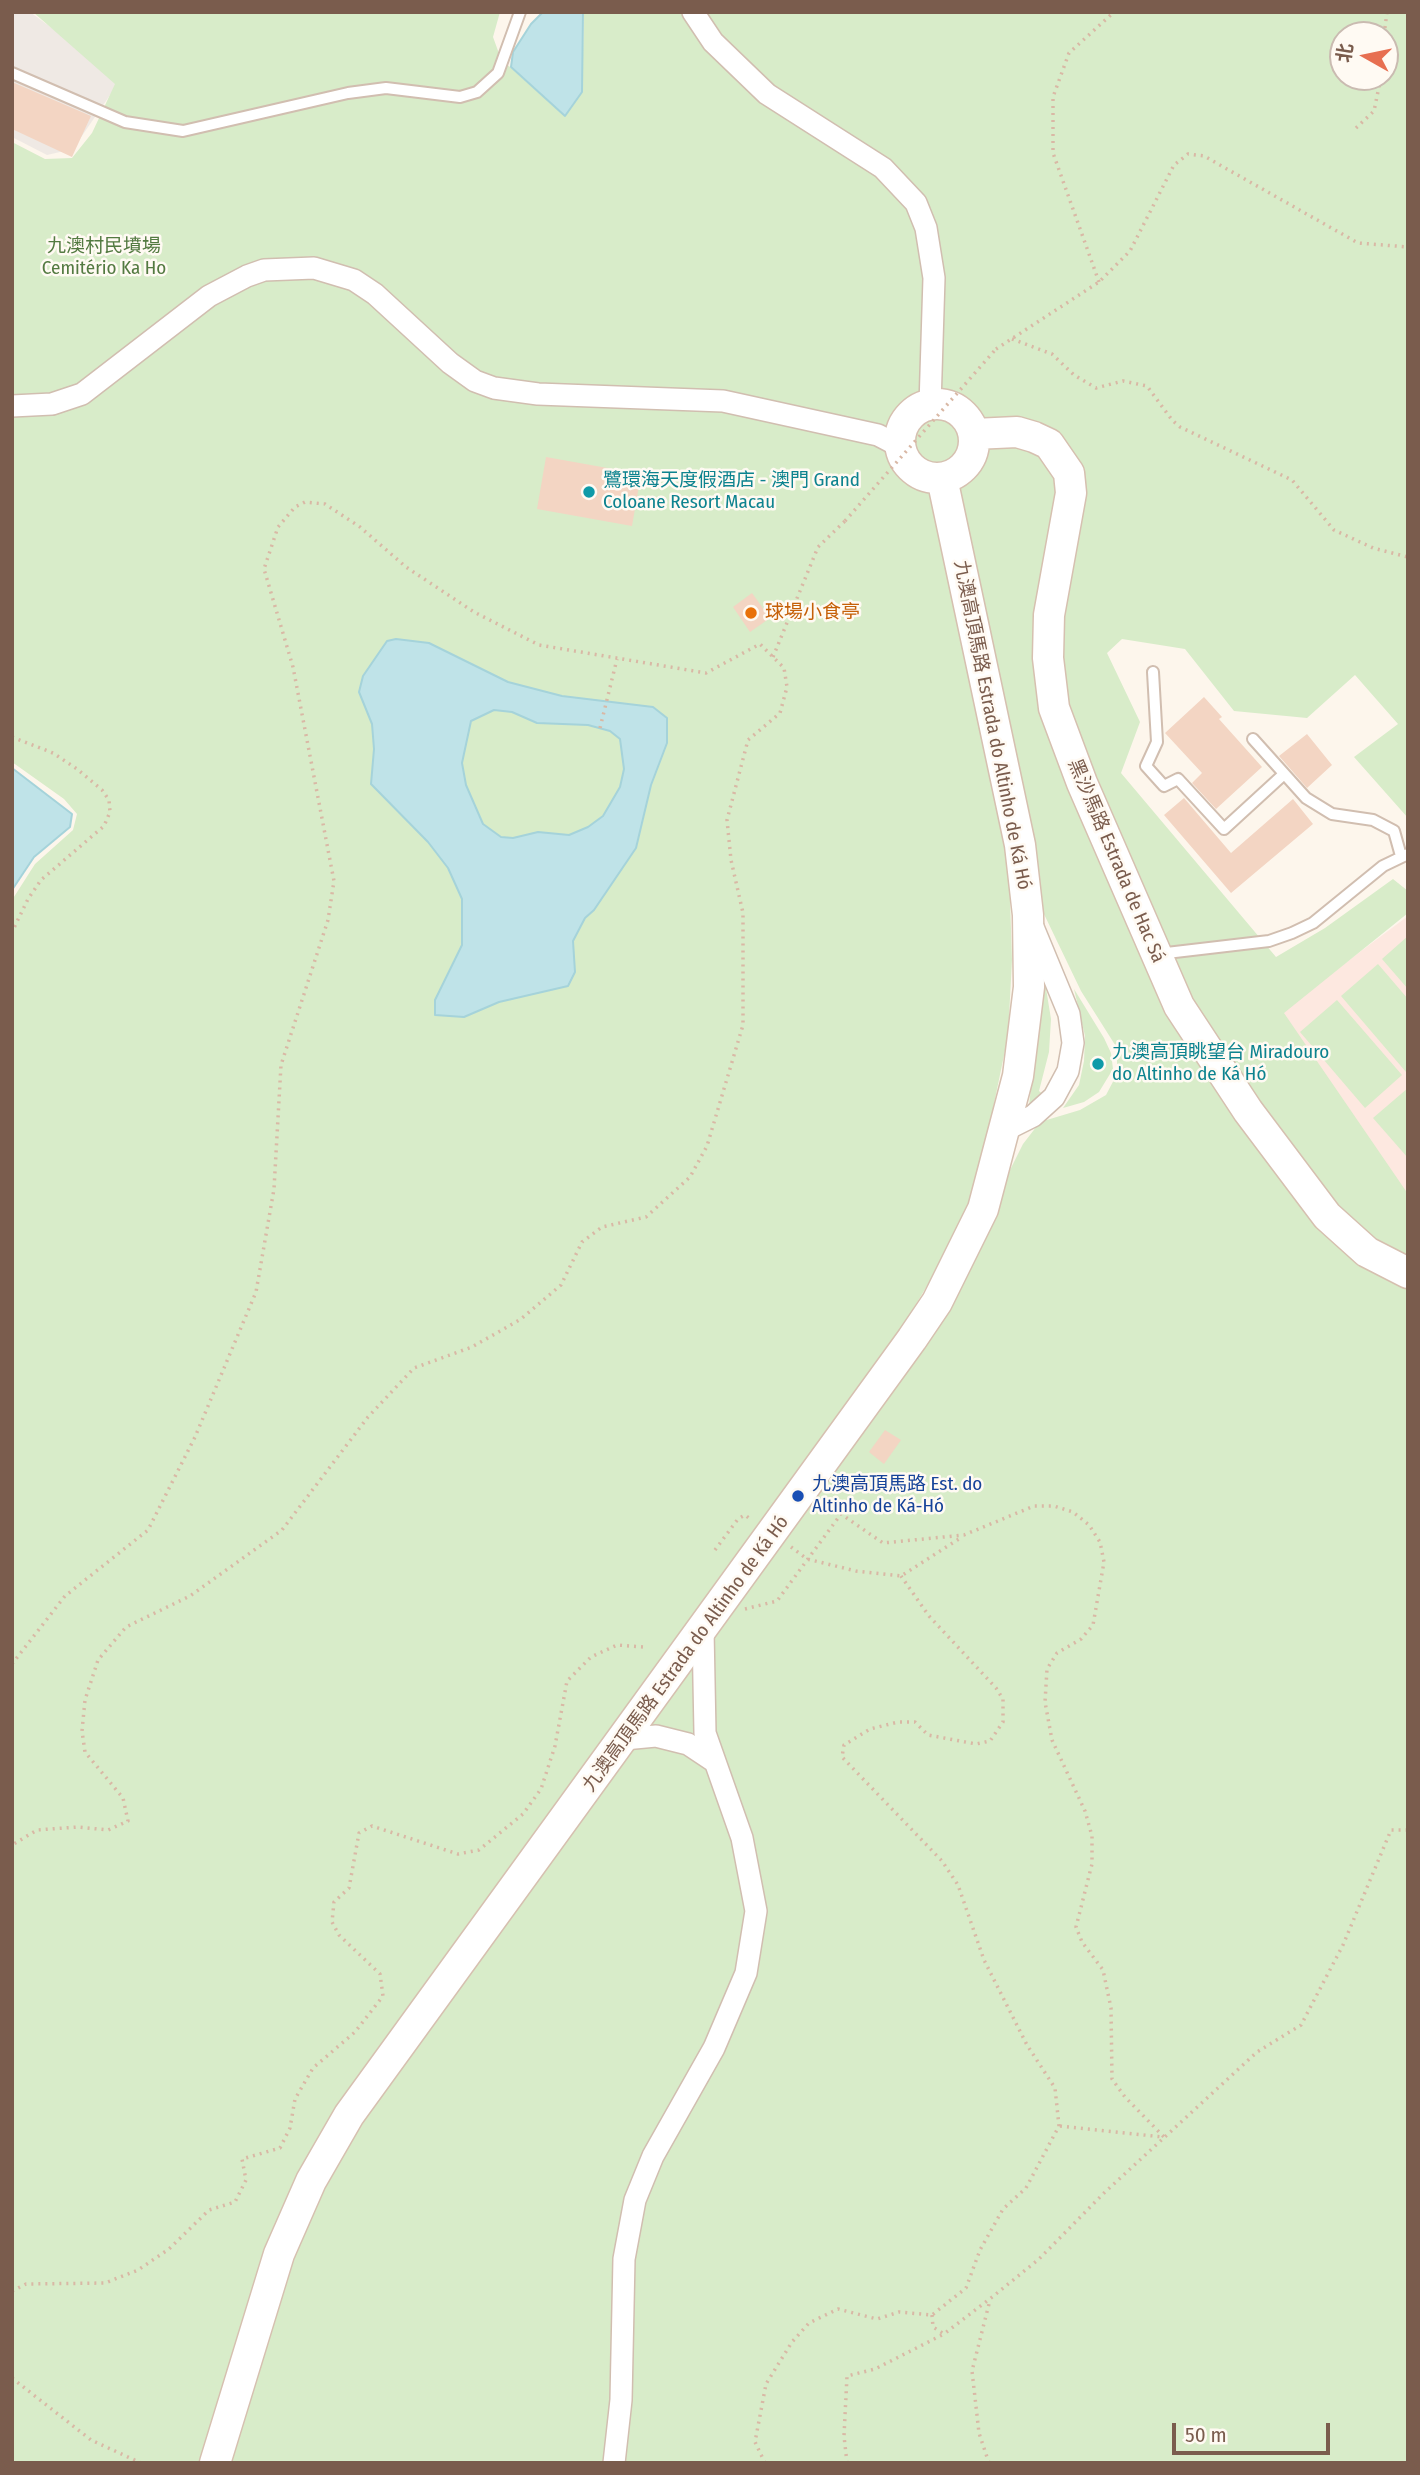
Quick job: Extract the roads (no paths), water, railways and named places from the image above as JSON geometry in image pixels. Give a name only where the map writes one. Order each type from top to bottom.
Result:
[{"type":"main road","points":[[930,404],[949,406],[958,411],[974,434],[967,463],[960,470],[942,478],[920,474],[911,467],[894,436],[913,412],[930,404]]},
{"type":"main road","name":"黑沙馬路 Estrada de Hac Sá","points":[[974,434],[1017,432],[1034,436],[1049,444],[1069,473],[1071,493],[1049,615],[1048,659],[1054,708],[1082,783],[1179,1006],[1295,1176],[1347,1236],[1367,1252],[1408,1273]]},
{"type":"main road","name":"九澳高頂馬路 Estrada do Altinho de Ká Hó","points":[[215,2463],[279,2253],[311,2181],[349,2115],[772,1535],[937,1302],[983,1209],[1007,1129],[1018,1076],[1029,987],[1028,915],[1020,845],[942,478]]},
{"type":"street","points":[[693,12],[713,42],[767,94],[883,168],[916,203],[926,228],[934,278],[930,404]]},
{"type":"street","points":[[12,406],[52,404],[82,394],[209,296],[247,276],[264,270],[314,268],[354,281],[375,294],[450,363],[475,382],[494,388],[538,394],[723,401],[894,436]]},
{"type":"street","points":[[1007,1129],[1033,1116],[1054,1097],[1068,1071],[1073,1043],[1069,1014],[1028,915]]},
{"type":"street","points":[[614,2463],[621,2400],[624,2259],[635,2200],[653,2156],[714,2048],[741,1986],[746,1973],[756,1910],[742,1838],[705,1733],[703,1630]]},
{"type":"street","points":[[624,1739],[656,1736],[688,1744],[715,1762]]},
{"type":"lane","points":[[12,73],[125,122],[183,131],[348,93],[386,88],[460,97],[477,92],[498,73],[520,12]]},
{"type":"lane","points":[[1153,673],[1157,742],[1146,766],[1164,786],[1178,779],[1224,829],[1284,774]]},
{"type":"lane","points":[[1156,954],[1269,941],[1292,933],[1313,923],[1383,866],[1404,855],[1394,831],[1373,820],[1332,814],[1306,798],[1253,739]]},
{"type":"water","points":[[543,12],[583,12],[582,92],[565,116],[511,67],[513,52],[531,24]]},
{"type":"water","points":[[396,639],[429,643],[508,682],[562,696],[653,707],[667,718],[667,743],[651,785],[636,848],[594,910],[585,918],[573,941],[575,972],[568,986],[499,1002],[464,1017],[435,1015],[435,1000],[462,945],[462,899],[448,868],[428,842],[371,784],[374,749],[372,724],[359,692],[363,676],[387,641]],"holes":[[[494,710],[512,712],[537,723],[588,725],[610,731],[620,739],[624,769],[620,787],[603,816],[588,827],[569,835],[538,832],[513,838],[501,837],[483,824],[466,785],[462,763],[471,721]]]},
{"type":"water","points":[[12,768],[72,814],[70,827],[34,857],[12,890]]},
{"type":"place","name":"鷺環海天度假酒店 - 澳門 Grand Coloane Resort Macau","points":[[589,492]]},
{"type":"place","name":"球場小食亭","points":[[751,613]]},
{"type":"place","name":"九澳高頂眺望台 Miradouro do Altinho de Ká Hó","points":[[1098,1064]]},
{"type":"place","name":"九澳高頂馬路 Est. do Altinho de Ká-Hó","points":[[798,1496]]},
{"type":"park label","name":"九澳村民墳場 Cemitério Ka Ho","points":[[104,258]]}]
